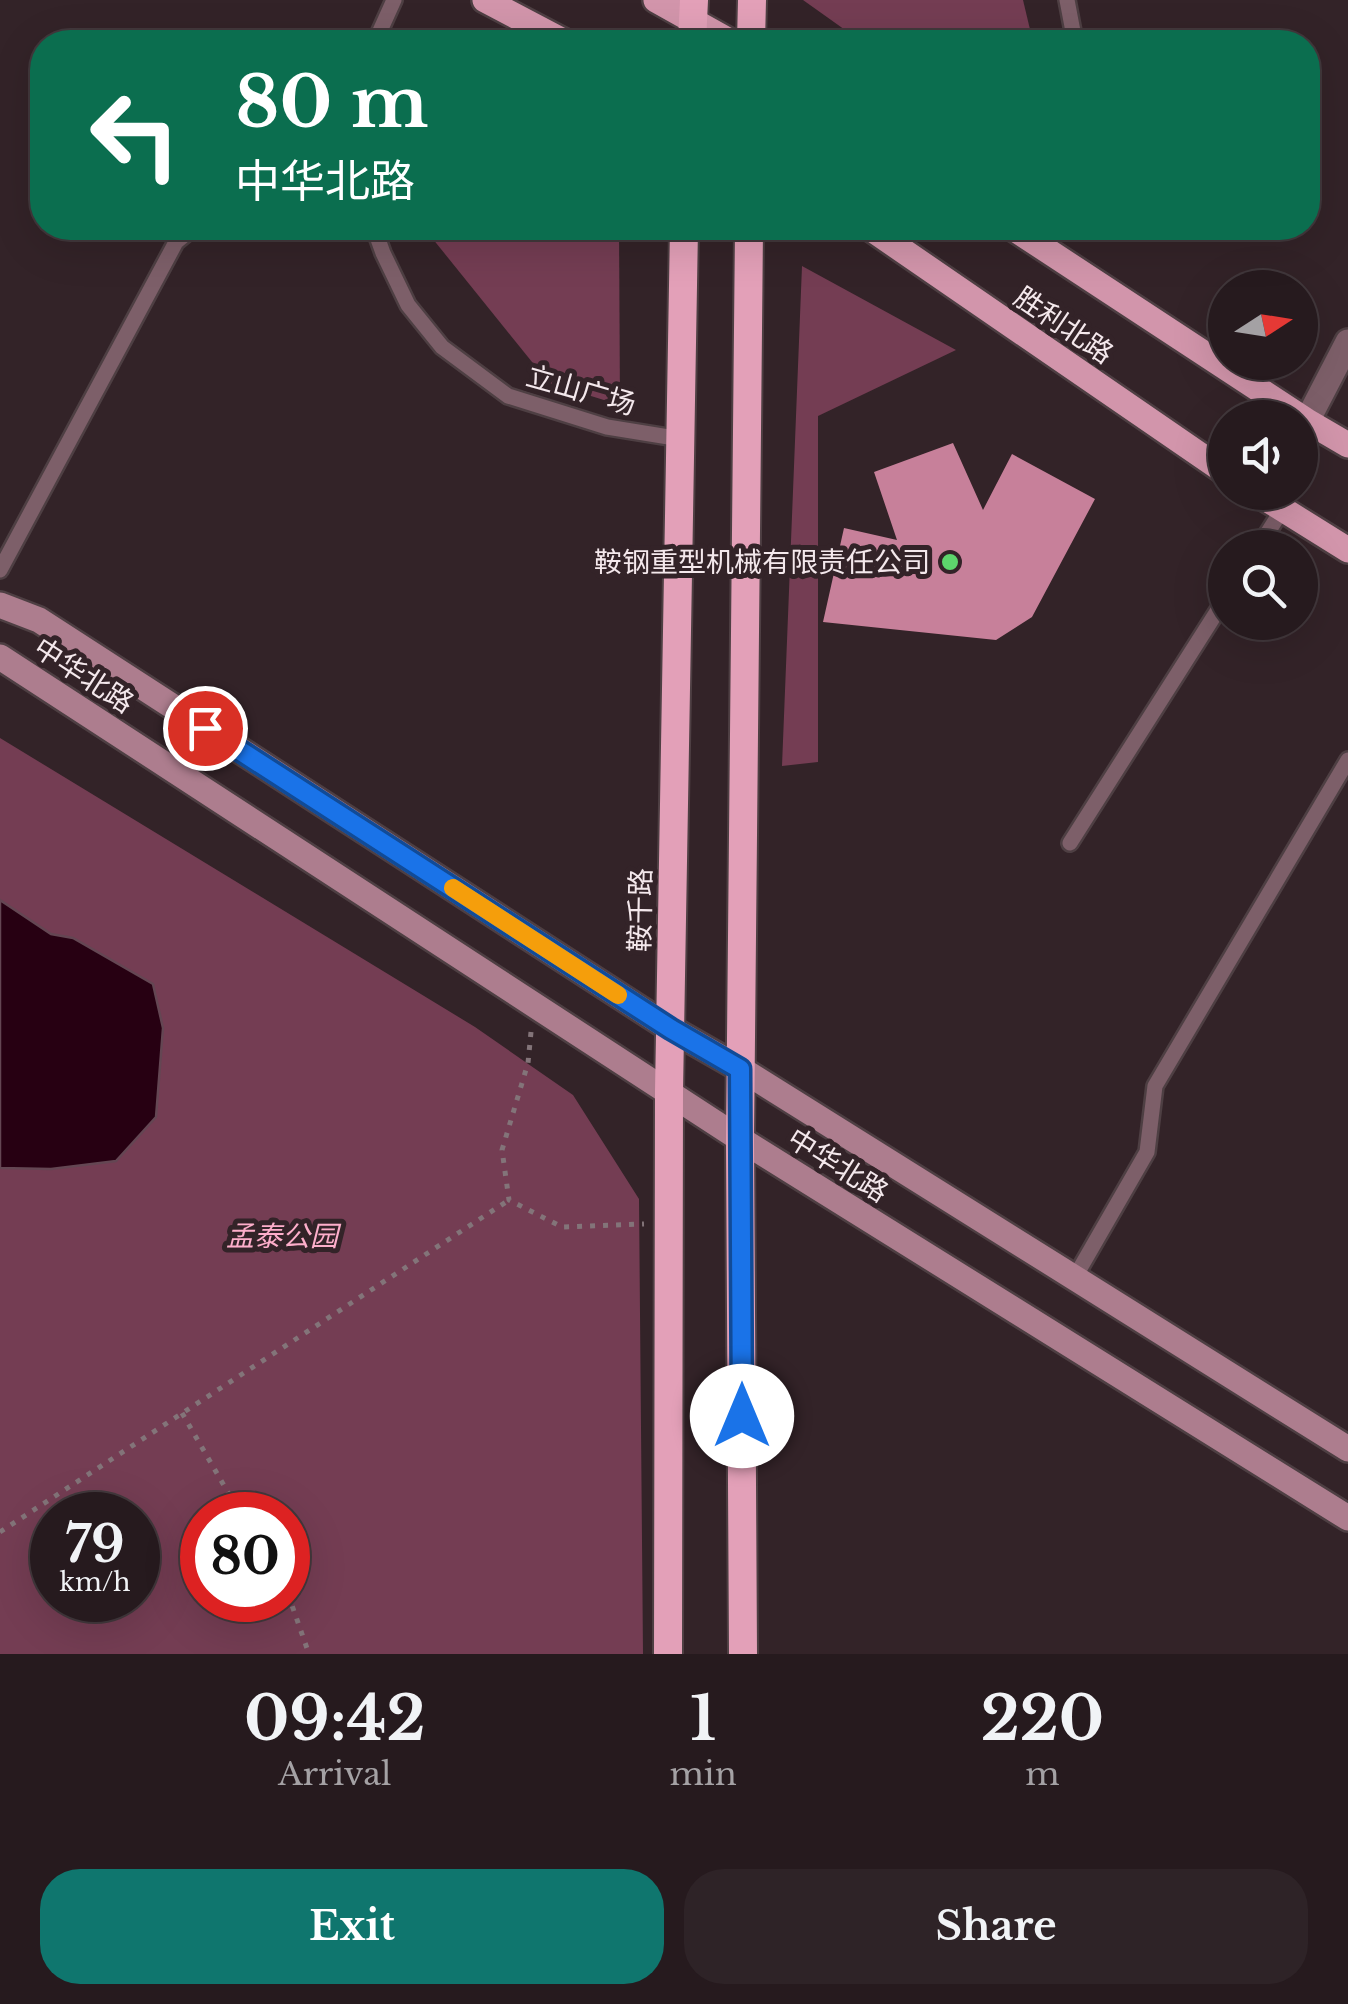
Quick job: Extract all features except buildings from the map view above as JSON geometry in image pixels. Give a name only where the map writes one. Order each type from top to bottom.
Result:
[{"type":"highway","points":[[752,0],[752,30]]},
{"type":"highway","name":"鞍千路","points":[[668,1654],[668,1092],[684,240]]},
{"type":"highway","points":[[744,1654],[740,1069],[750,240]]},
{"type":"main road","points":[[485,0],[541,30]]},
{"type":"main road","points":[[656,0],[693,21]]},
{"type":"main road","name":"胜利北路","points":[[887,240],[1208,460]]},
{"type":"main road","name":"胜利北路","points":[[1046,240],[1277,400]]},
{"type":"main road","name":"胜利北路","points":[[1318,427],[1348,445]]},
{"type":"main road","points":[[1282,510],[1348,550]]},
{"type":"main road","name":"中华北路","points":[[0,606],[39,620],[671,1029],[1348,1449]]},
{"type":"main road","name":"中华北路","points":[[0,656],[740,1139],[1348,1518]]},
{"type":"street","points":[[1318,400],[1348,342]]},
{"type":"lane","points":[[380,30],[394,0]]},
{"type":"lane","points":[[1068,0],[1073,30]]},
{"type":"lane","points":[[0,570],[178,240]]},
{"type":"lane","name":"立山广场","points":[[378,240],[408,305],[442,347],[508,396],[607,427],[681,438]]},
{"type":"lane","points":[[1269,530],[1282,510]]},
{"type":"lane","points":[[1070,842],[1208,626]]},
{"type":"lane","points":[[1075,1277],[1147,1152],[1155,1086],[1348,760]]},
{"type":"path","points":[[509,1200],[502,1150],[528,1063],[534,1004]]},
{"type":"path","points":[[509,1200],[562,1227],[668,1224]]},
{"type":"path","points":[[0,1532],[509,1200]]},
{"type":"path","points":[[182,1413],[228,1492]]},
{"type":"path","points":[[298,1622],[309,1654]]},
{"type":"green space","points":[[803,0],[1023,0],[1030,30],[845,30]]},
{"type":"green space","points":[[434,240],[619,240],[620,405],[549,383]]},
{"type":"green space","points":[[802,266],[956,350],[818,416],[818,762],[782,766]]},
{"type":"green space","name":"孟泰公园","points":[[0,738],[475,1027],[573,1095],[639,1199],[643,1654],[0,1654]]},
{"type":"shaded area","points":[[0,900],[51,934],[73,938],[153,984],[163,1028],[156,1117],[116,1161],[51,1169],[0,1168]]},
{"type":"slow traffic","points":[[453,888],[618,995]]},
{"type":"place","name":"鞍钢重型机械有限责任公司","points":[[950,562]]},
{"type":"route","points":[[205,728],[671,1029],[740,1069],[742,1416]]}]
